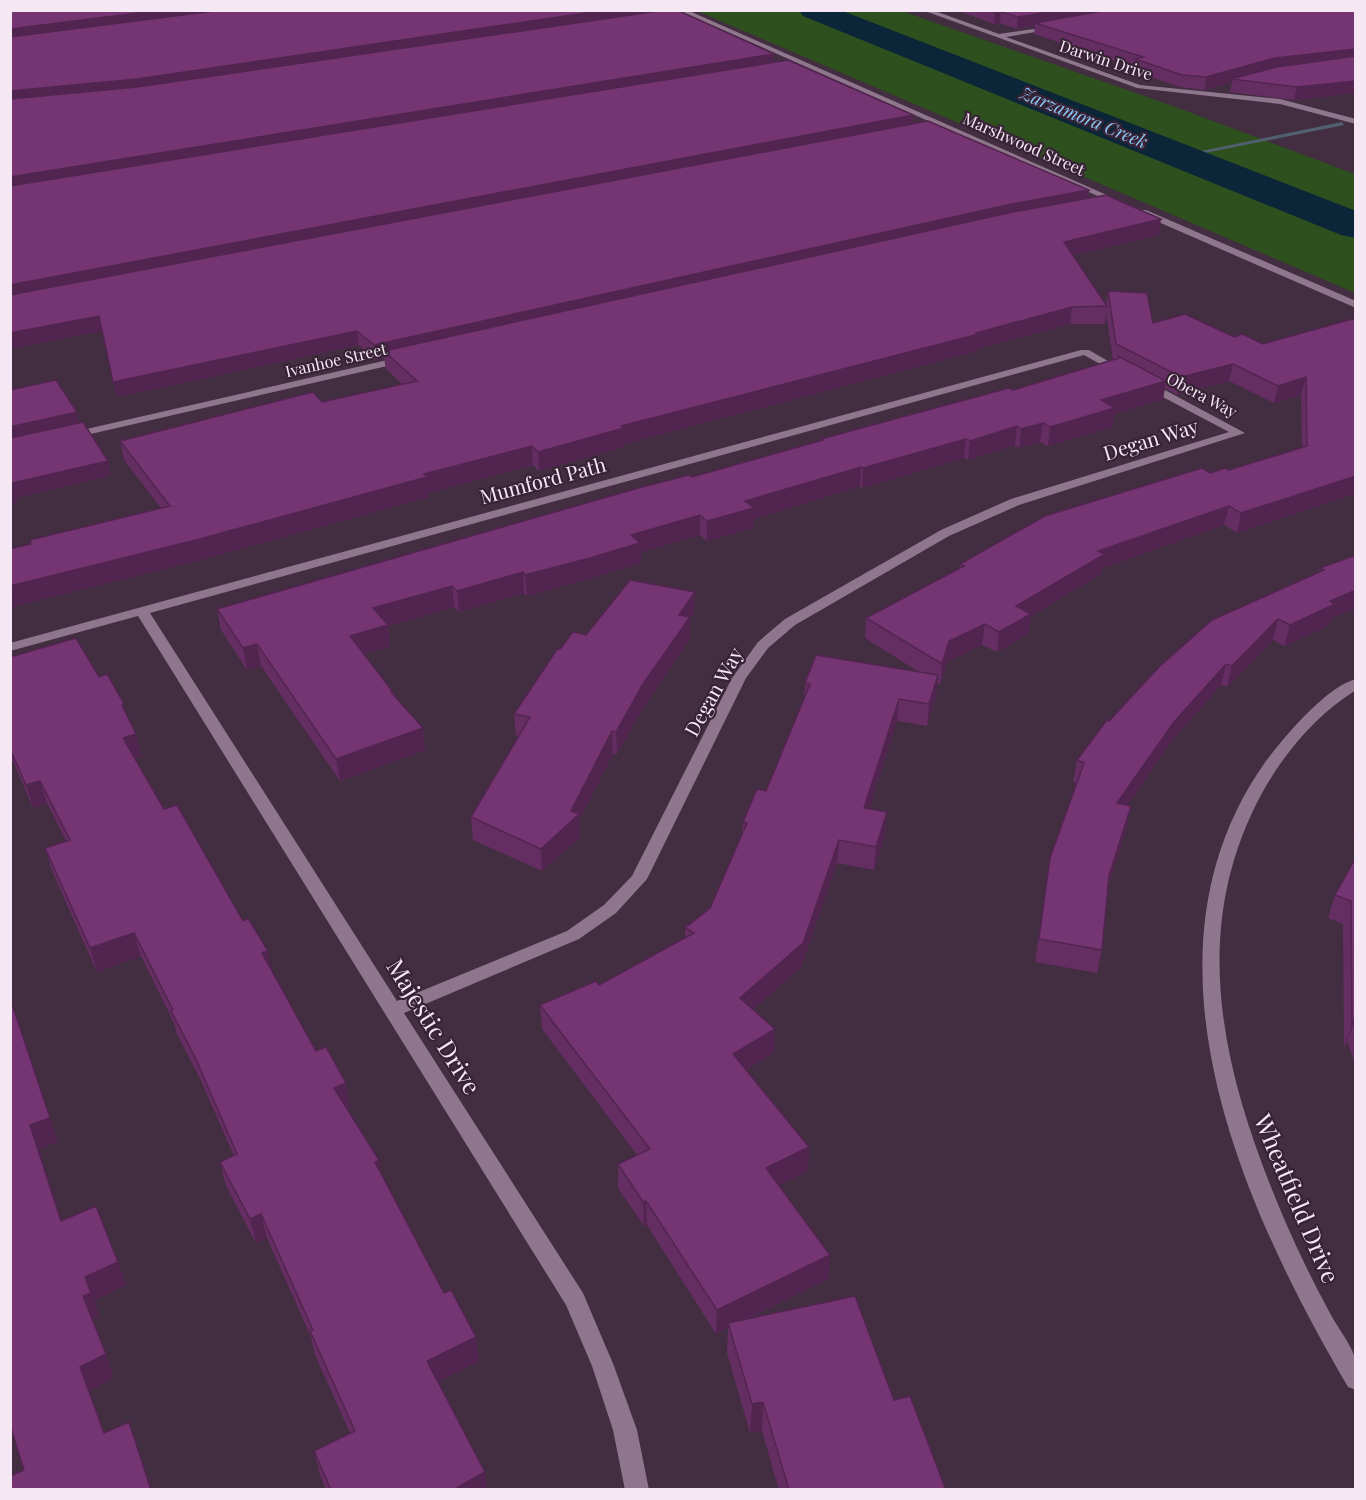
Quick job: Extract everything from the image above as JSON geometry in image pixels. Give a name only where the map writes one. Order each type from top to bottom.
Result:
[{"type":"street","name":"Darwin Drive","points":[[925,10],[1139,87],[1297,104],[1356,122]]},
{"type":"street","name":"Marshwood Street","points":[[680,13],[803,64],[1356,305]]},
{"type":"street","points":[[997,36],[1065,25]]},
{"type":"street","points":[[791,66],[803,64]]},
{"type":"street","points":[[1207,95],[1227,87]]},
{"type":"street","points":[[930,127],[942,125]]},
{"type":"street","points":[[1108,205],[1120,202]]},
{"type":"street","name":"Obera Way","points":[[1085,352],[1239,433]]},
{"type":"street","name":"Mumford Path","points":[[10,647],[1085,352]]},
{"type":"street","name":"Ivanhoe Street","points":[[57,439],[418,357]]},
{"type":"street","name":"Degan Way","points":[[393,1010],[573,935],[610,909],[639,879],[739,678],[763,645],[790,622],[945,533],[980,516],[1015,502],[1239,433]]},
{"type":"street","name":"Majestic Drive","points":[[141,611],[575,1300],[603,1366],[625,1430],[637,1490]]},
{"type":"street","name":"Wheatfield Drive","points":[[1356,683],[1313,716],[1278,753],[1249,797],[1227,847],[1213,903],[1210,1004],[1223,1079],[1249,1162],[1289,1254],[1336,1348],[1356,1380]]},
{"type":"green space","points":[[697,11],[902,11],[1173,106],[1355,174],[1355,293]]},
{"type":"building","points":[[10,10],[162,10],[10,29]]},
{"type":"building","points":[[222,10],[606,10],[137,79],[10,91],[10,37]]},
{"type":"building","points":[[677,10],[774,54],[10,177],[10,99],[137,87]]},
{"type":"building","points":[[989,10],[1060,10],[1018,17]]},
{"type":"building","points":[[1108,10],[1356,10],[1356,49],[1275,58],[1206,77],[1182,75],[1135,59],[1143,57],[1035,23]]},
{"type":"building","points":[[1356,56],[1356,81],[1297,87],[1232,79],[1277,67]]},
{"type":"building","points":[[788,60],[913,115],[10,285],[10,186]]},
{"type":"building","points":[[928,121],[1089,190],[1012,204],[374,345],[357,331],[113,382],[99,316],[10,333],[10,295]]},
{"type":"building","points":[[1106,195],[1161,219],[1064,242],[1107,306],[1072,307],[976,333],[979,334],[621,426],[624,428],[538,452],[532,446],[424,474],[427,477],[196,540],[10,586],[10,549],[31,544],[30,540],[170,506],[120,441],[313,392],[322,402],[417,381],[384,351],[1013,212]]},
{"type":"building","points":[[1108,291],[1147,293],[1153,323],[1185,314],[1234,337],[1242,334],[1263,344],[1356,318],[1356,476],[1241,513],[1229,506],[1098,551],[1105,554],[1016,606],[1031,614],[999,632],[985,624],[949,641],[942,664],[866,618],[964,566],[960,564],[1045,516],[1202,468],[1210,473],[1225,468],[1229,470],[1307,446],[1306,377],[1278,386],[1233,364],[1181,377],[1116,344]]},
{"type":"building","points":[[1118,356],[1166,381],[1101,400],[1115,408],[1050,427],[1043,423],[1021,429],[1017,426],[970,441],[966,439],[861,467],[745,501],[754,508],[707,521],[700,515],[631,535],[640,543],[590,558],[525,575],[523,572],[457,591],[452,586],[373,608],[388,625],[350,636],[393,692],[391,692],[423,728],[336,759],[257,644],[243,648],[217,609],[635,489],[689,475],[692,477],[1009,388],[1013,390],[1119,358]]},
{"type":"building","points":[[56,380],[77,412],[10,427],[10,390]]},
{"type":"building","points":[[83,422],[108,461],[12,483],[13,487],[10,487],[10,438]]},
{"type":"building","points":[[1356,555],[1356,590],[1330,601],[1335,604],[1290,625],[1278,619],[1232,666],[1226,664],[1174,722],[1117,803],[1131,806],[1109,876],[1102,950],[1039,939],[1050,858],[1084,763],[1077,760],[1107,720],[1109,721],[1160,666],[1212,620],[1324,570],[1320,568]]},
{"type":"building","points":[[630,580],[695,592],[679,615],[690,617],[643,684],[616,732],[612,731],[571,811],[579,814],[541,849],[471,817],[530,717],[514,714],[558,648],[560,649],[573,632],[586,635]]},
{"type":"building","points":[[76,638],[99,677],[107,674],[124,704],[122,705],[136,734],[123,738],[164,809],[177,805],[243,921],[248,918],[268,951],[262,953],[316,1051],[326,1047],[346,1083],[334,1088],[379,1160],[375,1162],[444,1293],[451,1290],[476,1337],[427,1361],[485,1472],[453,1490],[331,1490],[314,1451],[355,1431],[261,1214],[250,1219],[220,1162],[237,1154],[195,1057],[134,933],[90,948],[45,848],[70,840],[40,781],[26,785],[10,749],[10,657]]},
{"type":"building","points":[[816,655],[938,675],[929,704],[899,699],[864,808],[887,812],[876,847],[839,840],[803,943],[740,998],[775,1029],[733,1054],[809,1147],[766,1168],[830,1255],[717,1310],[646,1201],[643,1202],[618,1164],[650,1149],[540,1005],[596,981],[599,985],[694,933],[685,928],[710,908],[747,823],[743,822],[757,789],[766,791],[810,684],[805,683]]},
{"type":"building","points":[[1356,857],[1356,1017],[1352,1024],[1351,901],[1335,895]]},
{"type":"building","points":[[10,998],[50,1118],[30,1125],[61,1221],[96,1206],[118,1262],[85,1277],[91,1293],[83,1296],[106,1354],[80,1367],[104,1433],[129,1422],[151,1490],[10,1490],[10,1476],[24,1470],[10,1425]]},
{"type":"building","points":[[855,1296],[894,1400],[910,1396],[946,1490],[789,1490],[763,1402],[752,1404],[728,1323]]},
{"type":"waterway","name":"Zarzamora Creek","points":[[813,10],[1356,226]]},
{"type":"waterway","points":[[1180,156],[1342,124]]}]
